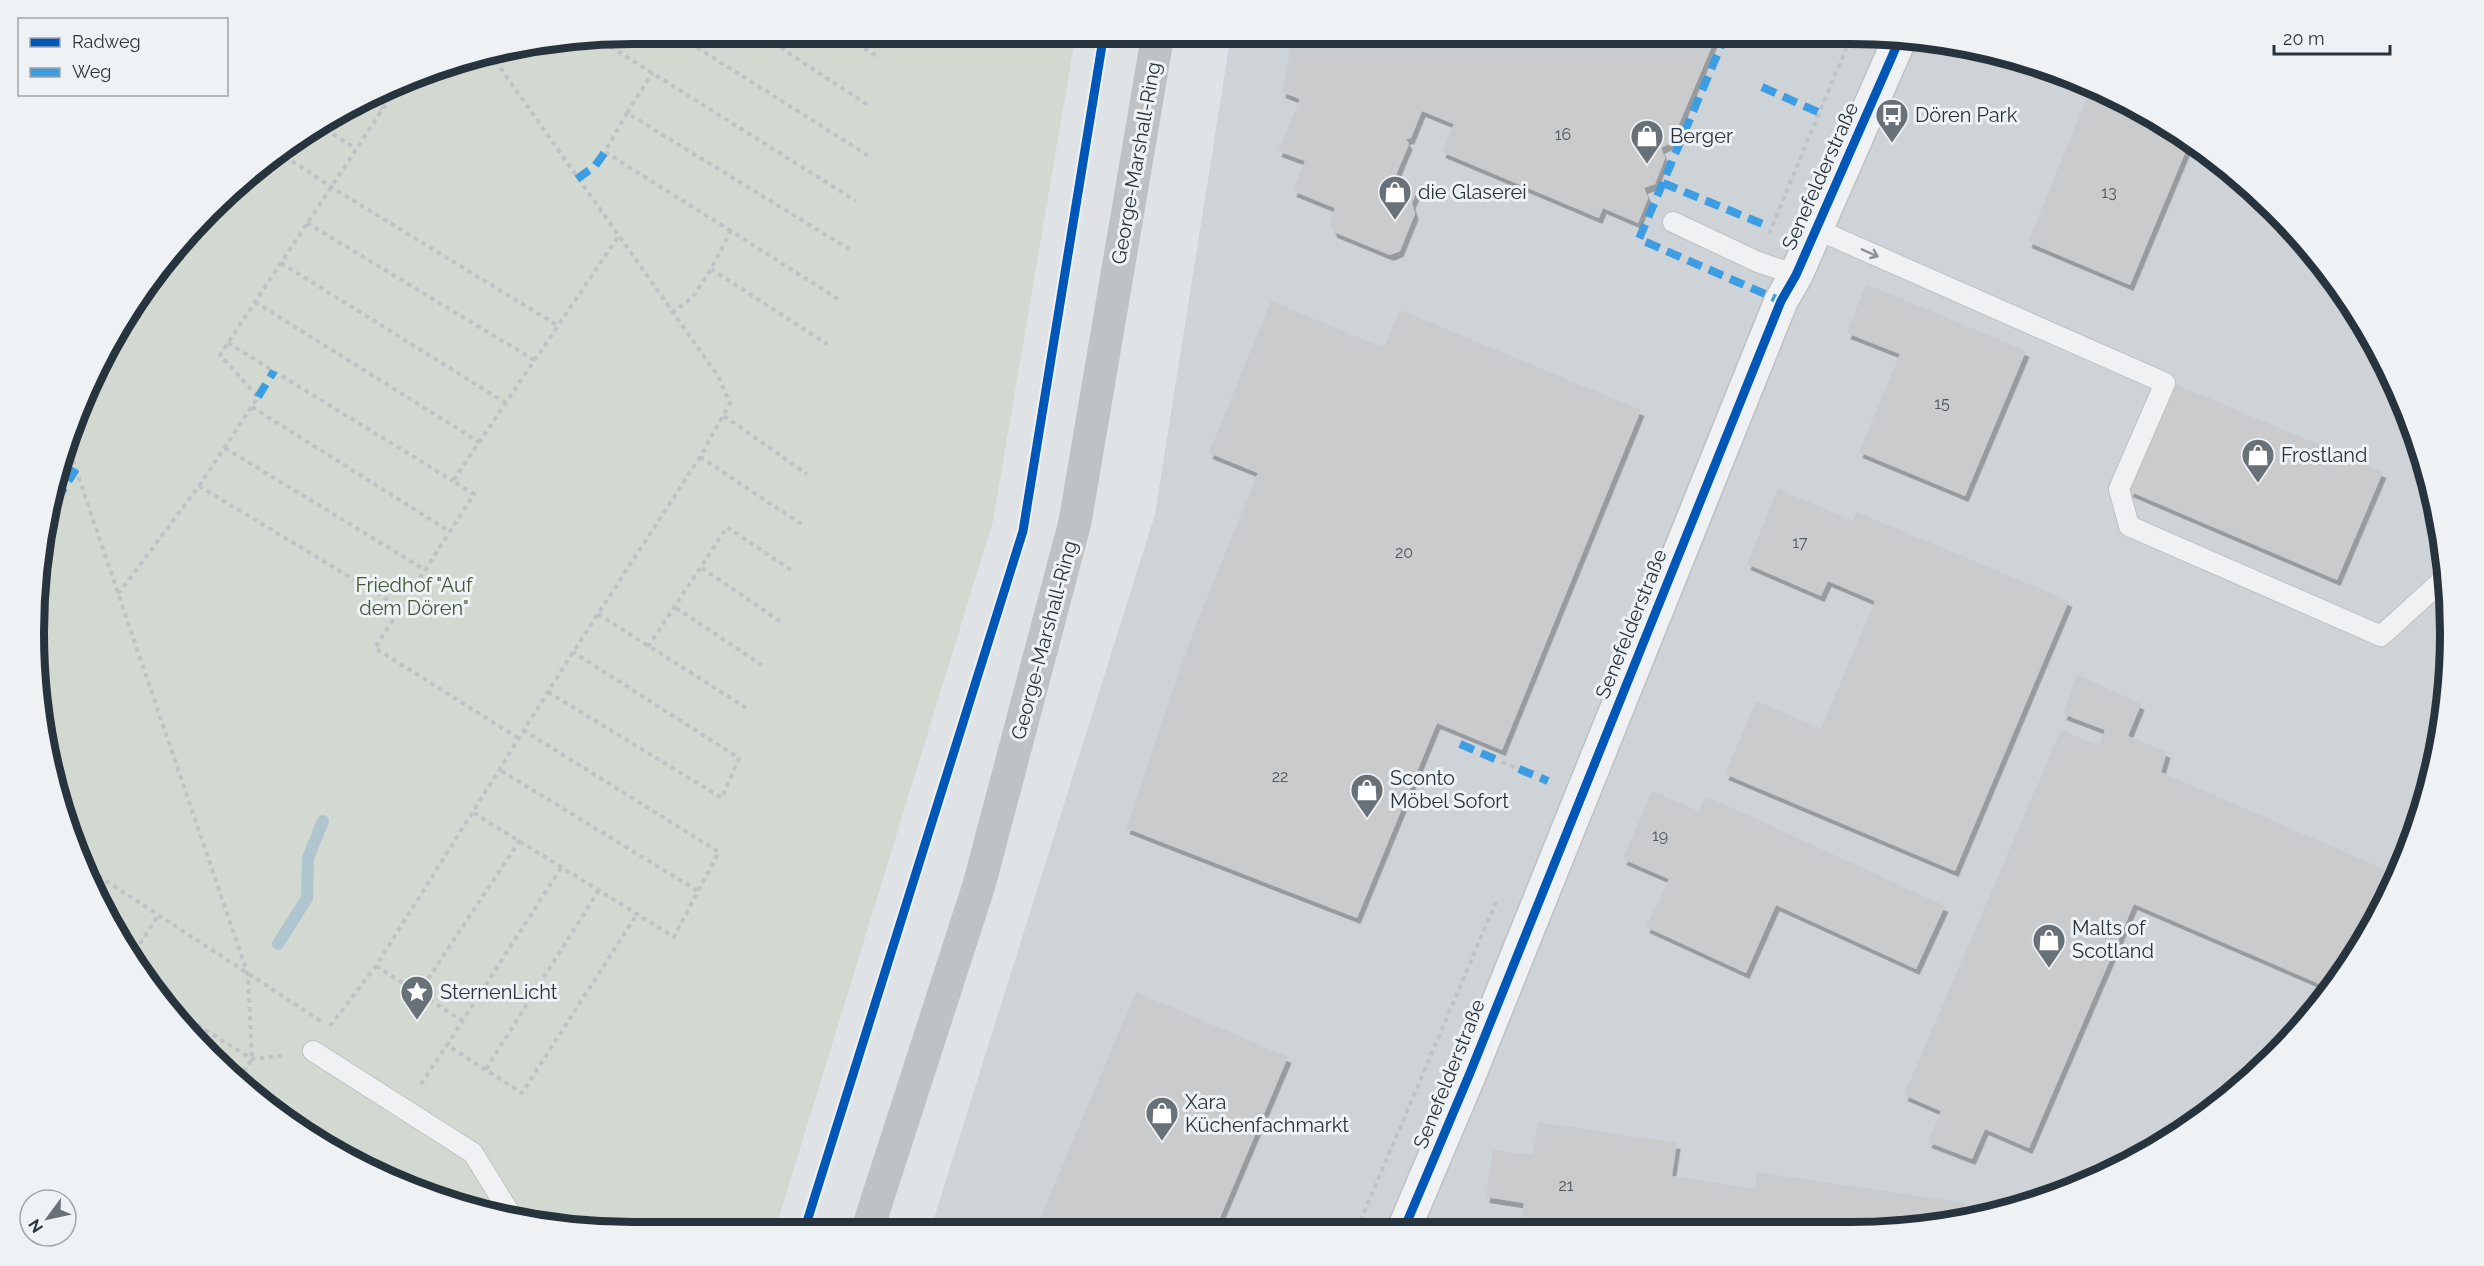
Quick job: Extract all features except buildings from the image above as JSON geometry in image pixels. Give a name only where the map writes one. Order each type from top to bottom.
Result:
[{"type":"main road","name":"George-Marshall-Ring","points":[[870,1222],[980,885],[1075,522],[1156,44]]},
{"type":"street","name":"Senefelderstraße","points":[[1407,1222],[1470,1073],[1781,301],[1796,276],[1897,46]]},
{"type":"lane","points":[[1673,222],[1758,262],[1796,276]]},
{"type":"lane","points":[[1816,229],[2165,383],[2119,489],[2129,526],[2382,636],[2438,584]]},
{"type":"lane","points":[[313,1051],[473,1153],[507,1208]]},
{"type":"path","points":[[691,44],[872,158]]},
{"type":"path","points":[[775,44],[871,107]]},
{"type":"path","points":[[858,44],[876,56]]},
{"type":"path","points":[[608,45],[856,201]]},
{"type":"path","points":[[95,873],[329,1026],[376,966],[474,813],[518,738],[724,417],[730,403],[718,376],[495,60]]},
{"type":"path","points":[[653,72],[605,152],[841,301]]},
{"type":"path","points":[[118,594],[199,486],[258,397],[220,355],[392,95]]},
{"type":"path","points":[[372,104],[382,110]]},
{"type":"path","points":[[627,113],[849,249]]},
{"type":"path","points":[[326,129],[356,149]]},
{"type":"path","points":[[286,157],[331,187],[557,325]]},
{"type":"path","points":[[307,222],[534,360]]},
{"type":"path","points":[[1764,225],[1772,228]]},
{"type":"path","points":[[672,313],[693,297],[731,231]]},
{"type":"path","points":[[453,481],[618,237]]},
{"type":"path","points":[[281,264],[506,403]]},
{"type":"path","points":[[711,269],[827,344]]},
{"type":"path","points":[[255,302],[479,442]]},
{"type":"path","points":[[228,343],[474,494],[375,648],[518,738]]},
{"type":"path","points":[[252,407],[449,531]]},
{"type":"path","points":[[724,417],[807,474]]},
{"type":"path","points":[[225,448],[424,570]]},
{"type":"path","points":[[71,456],[248,975],[252,1059],[242,1074]]},
{"type":"path","points":[[700,457],[801,524]]},
{"type":"path","points":[[199,486],[401,608]]},
{"type":"path","points":[[648,647],[676,608],[727,527],[791,570]]},
{"type":"path","points":[[702,568],[781,621]]},
{"type":"path","points":[[676,608],[765,667]]},
{"type":"path","points":[[598,614],[748,710]]},
{"type":"path","points":[[548,692],[722,798],[739,758],[573,652]]},
{"type":"path","points":[[474,813],[674,937],[719,852],[524,730]]},
{"type":"path","points":[[1502,762],[1519,769]]},
{"type":"path","points":[[500,770],[698,891]]},
{"type":"path","points":[[418,994],[520,840]]},
{"type":"path","points":[[403,1109],[463,1021],[561,867]]},
{"type":"path","points":[[486,1069],[599,890]]},
{"type":"path","points":[[136,950],[159,914]]},
{"type":"path","points":[[447,1045],[522,1093],[637,914]]},
{"type":"path","points":[[376,966],[463,1021]]},
{"type":"path","points":[[187,1019],[252,1059]]},
{"type":"shaded area","points":[[1229,44],[1851,44],[1890,45],[1966,55],[2004,64],[2077,88],[2146,122],[2179,143],[2210,165],[2268,216],[2319,274],[2341,305],[2362,338],[2396,407],[2420,480],[2429,518],[2439,594],[2440,633],[2439,672],[2429,748],[2409,822],[2380,894],[2341,961],[2294,1022],[2240,1076],[2179,1123],[2112,1162],[2040,1191],[1966,1211],[1890,1221],[933,1222],[1155,514]]},
{"type":"green space","name":"Friedhof \"Auf dem Dören\"","points":[[1074,44],[993,521],[776,1222],[594,1221],[518,1211],[480,1202],[407,1178],[338,1144],[274,1101],[216,1050],[165,992],[122,928],[88,859],[64,786],[49,710],[44,633],[49,556],[64,480],[88,407],[122,338],[165,274],[190,244],[216,216],[274,165],[338,122],[407,88],[480,64],[518,55],[594,45]]},
{"type":"waterway","points":[[278,944],[307,898],[308,858],[323,821]]},
{"type":"marked path","points":[[1722,44],[1639,239],[1781,301]]},
{"type":"marked path","points":[[1762,87],[1820,113]]},
{"type":"marked path","points":[[577,179],[595,166],[605,152]]},
{"type":"marked path","points":[[1663,183],[1765,225]]},
{"type":"marked path","points":[[258,397],[274,371]]},
{"type":"marked path","points":[[61,493],[76,469]]},
{"type":"marked path","points":[[1460,744],[1502,762]]},
{"type":"marked path","points":[[1519,769],[1548,781]]},
{"type":"cycle path","points":[[807,1222],[1023,531],[1102,44]]},
{"type":"cycle path","points":[[1407,1222],[1470,1073],[1781,301],[1796,275],[1897,46]]},
{"type":"place","name":"Dören Park","points":[[1892,144]]},
{"type":"place","name":"Berger","points":[[1647,165]]},
{"type":"place","name":"die Glaserei","points":[[1395,221]]},
{"type":"place","name":"Frostland","points":[[2258,484]]},
{"type":"place","name":"Sconto Möbel Sofort","points":[[1367,819]]},
{"type":"place","name":"Malts of Scotland","points":[[2049,969]]},
{"type":"place","name":"SternenLicht","points":[[417,1021]]},
{"type":"place","name":"Xara Küchenfachmarkt","points":[[1162,1142]]}]
